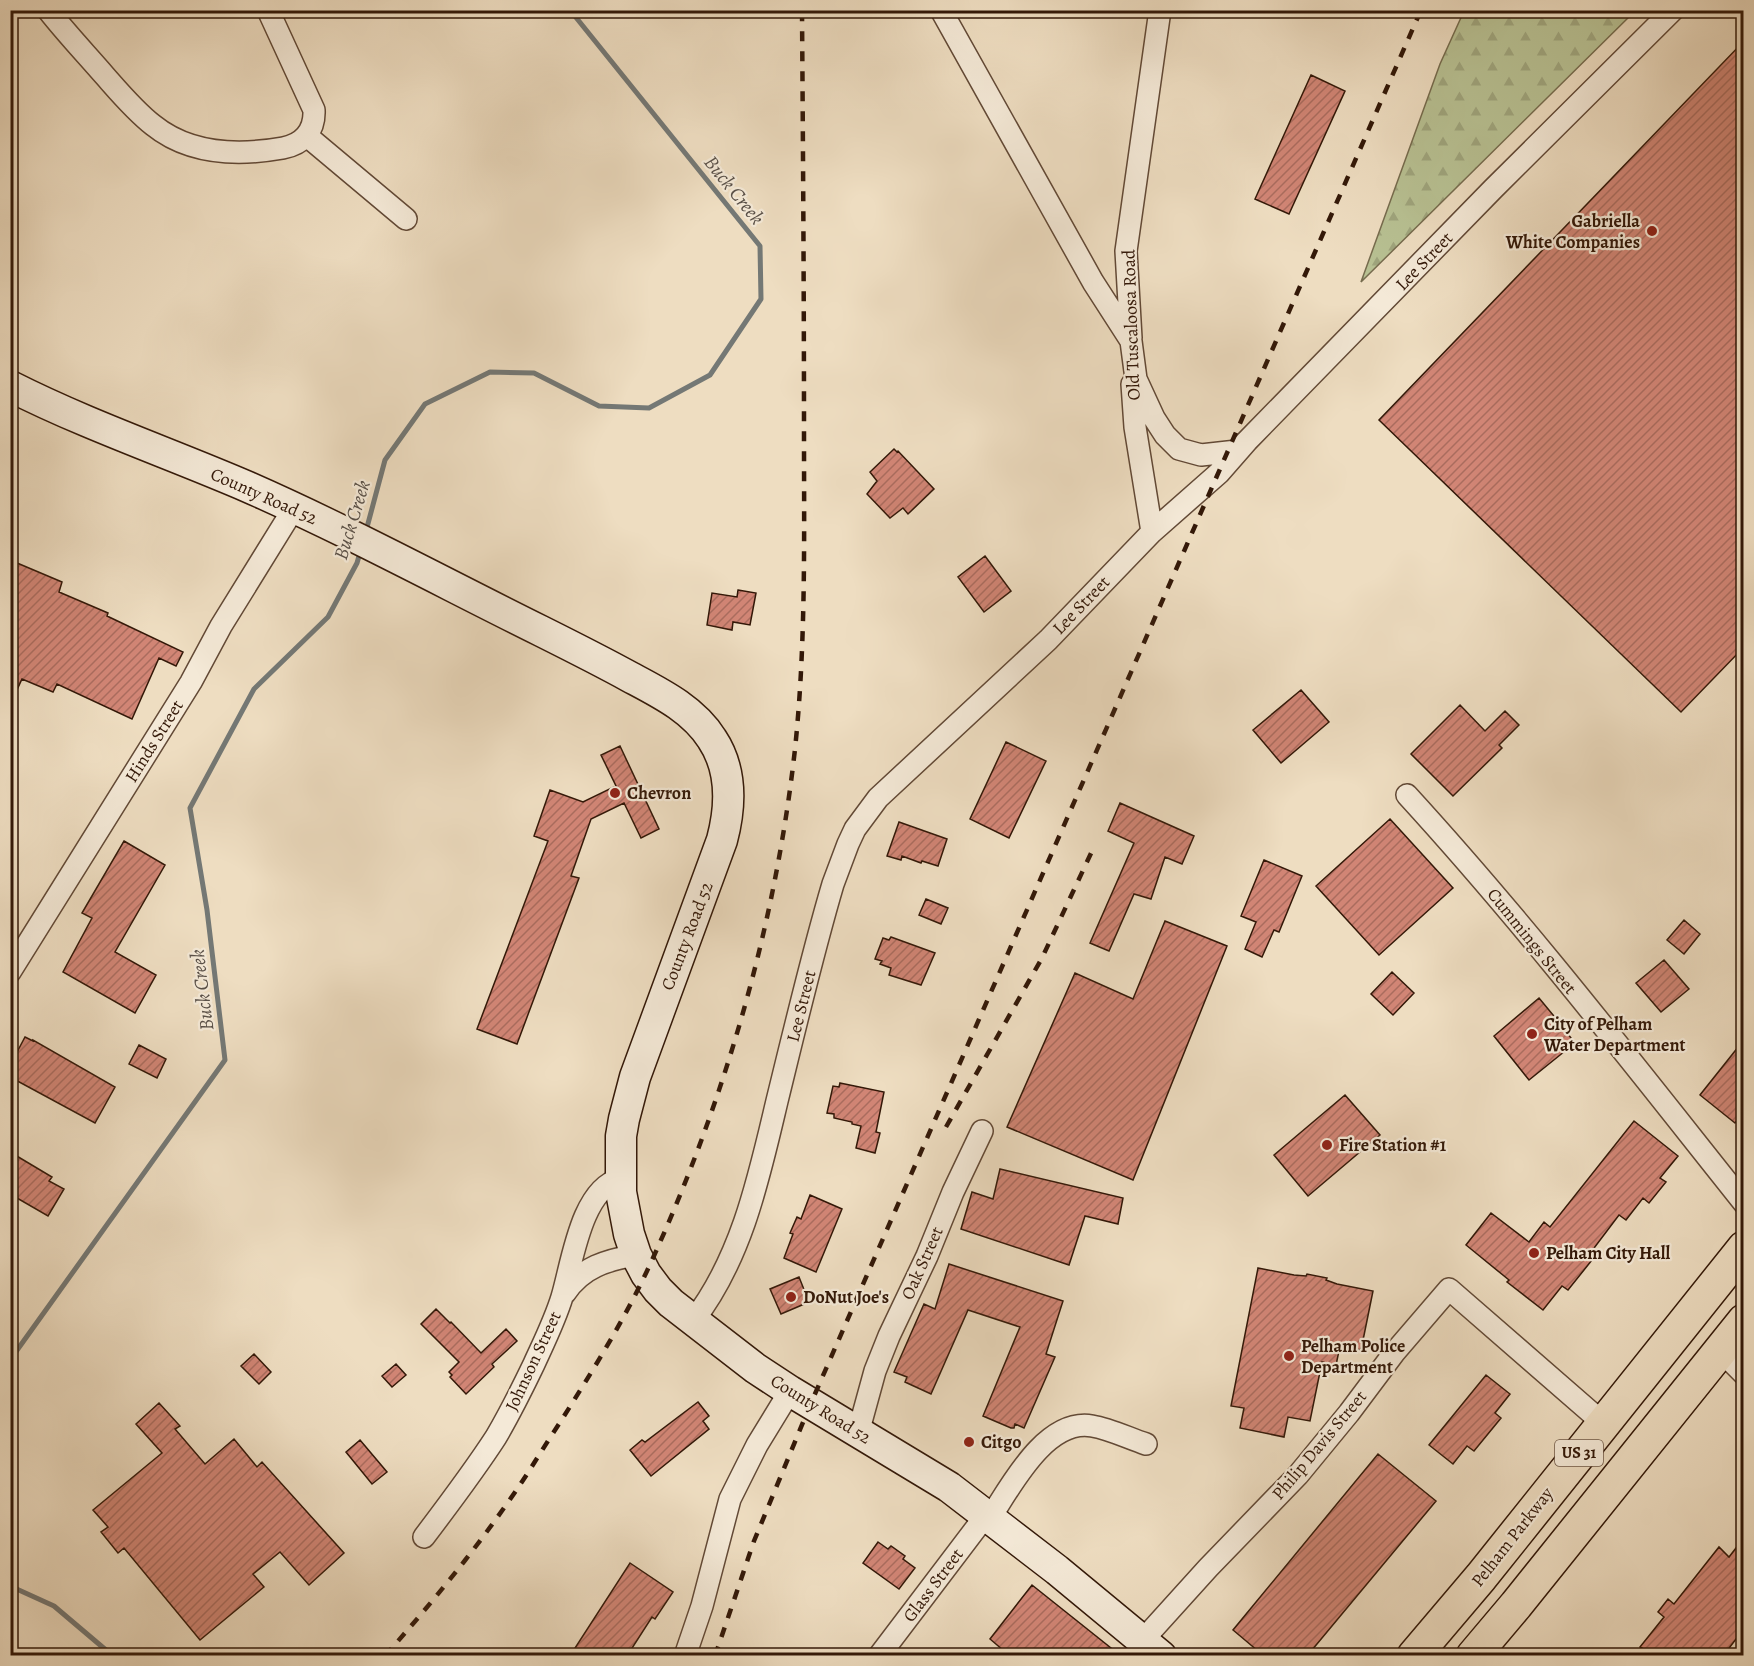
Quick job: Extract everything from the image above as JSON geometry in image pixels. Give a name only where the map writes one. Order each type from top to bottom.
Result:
[{"type":"main road","name":"Pelham Parkway","points":[[1414,1656],[1481,1577],[1743,1248]]},
{"type":"main road","name":"US 31","points":[[1473,1656],[1743,1321]]},
{"type":"main road","points":[[1603,1423],[1628,1465]]},
{"type":"street","points":[[52,12],[135,109],[154,126],[182,142],[208,151],[234,153],[286,147],[299,142],[307,136],[315,120],[314,110],[268,10]]},
{"type":"street","points":[[941,10],[1093,282],[1131,341],[1136,380],[1144,400],[1165,435],[1179,449],[1201,455],[1237,451]]},
{"type":"street","name":"Old Tuscaloosa Road","points":[[1152,532],[1135,428],[1126,251],[1160,10]]},
{"type":"street","name":"Lee Street","points":[[693,1321],[710,1299],[724,1274],[751,1200],[833,884],[855,829],[878,798],[1048,640],[1152,532],[1219,473],[1237,451],[1493,189],[1673,10]]},
{"type":"street","points":[[307,136],[406,219]]},
{"type":"street","name":"County Road 52","points":[[10,386],[52,407],[228,478],[404,562],[601,662],[678,704],[713,739],[722,759],[729,791],[726,823],[706,887],[635,1077],[621,1136],[620,1179],[629,1234],[636,1255],[658,1290],[693,1321],[790,1391],[949,1487],[1151,1648]]},
{"type":"street","name":"Hinds Street","points":[[10,972],[184,692],[221,626],[294,508]]},
{"type":"street","name":"Cummings Street","points":[[1407,795],[1533,939],[1743,1203]]},
{"type":"street","name":"Oak Street","points":[[858,1432],[874,1371],[885,1344],[982,1131]]},
{"type":"street","name":"Johnson Street","points":[[424,1537],[474,1470],[514,1404],[544,1343],[561,1299],[582,1227],[592,1203],[605,1186],[620,1179]]},
{"type":"street","points":[[561,1299],[578,1276],[594,1266],[611,1259],[636,1255]]},
{"type":"street","name":"Philip Davis Street","points":[[1151,1648],[1208,1568],[1298,1475],[1394,1353],[1449,1289],[1603,1423]]},
{"type":"street","points":[[1720,1350],[1743,1374]]},
{"type":"street","points":[[685,1656],[702,1606],[730,1498],[790,1391]]},
{"type":"street","name":"Glass Street","points":[[879,1656],[988,1517],[1031,1458],[1060,1432],[1070,1427],[1093,1426],[1146,1444]]},
{"type":"green space","points":[[1464,11],[1635,11],[1361,282],[1440,64]]},
{"type":"building","name":"Gabriella White Companies","points":[[1743,42],[1743,648],[1681,712],[1379,420]]},
{"type":"building","points":[[1311,75],[1345,91],[1289,214],[1255,199]]},
{"type":"building","points":[[894,449],[934,489],[908,514],[903,508],[890,518],[867,494],[877,481],[870,472]]},
{"type":"building","points":[[985,556],[1011,591],[984,612],[958,577]]},
{"type":"building","points":[[10,560],[62,582],[59,592],[108,613],[107,616],[183,652],[176,666],[159,658],[132,719],[57,684],[53,692],[22,679],[10,705]]},
{"type":"building","points":[[738,590],[756,593],[750,625],[733,622],[732,630],[707,625],[712,593],[737,597]]},
{"type":"building","points":[[1301,690],[1329,722],[1281,763],[1253,730]]},
{"type":"building","points":[[1460,705],[1485,731],[1505,711],[1519,725],[1499,745],[1502,748],[1453,796],[1411,754]]},
{"type":"building","points":[[1006,742],[1046,761],[1009,838],[970,819]]},
{"type":"building","points":[[620,746],[659,829],[641,838],[624,803],[591,819],[571,876],[579,878],[517,1044],[477,1029],[548,841],[534,836],[550,790],[583,802],[616,786],[601,755]]},
{"type":"building","points":[[1120,803],[1194,836],[1182,864],[1165,857],[1151,899],[1134,894],[1109,951],[1090,943],[1134,843],[1108,831]]},
{"type":"building","points":[[1390,819],[1453,888],[1379,955],[1316,886]]},
{"type":"building","points":[[899,822],[947,839],[938,866],[902,856],[901,860],[887,856]]},
{"type":"building","points":[[124,841],[165,865],[115,952],[156,975],[135,1013],[63,972],[92,918],[82,913]]},
{"type":"building","points":[[1264,860],[1302,876],[1279,932],[1274,930],[1262,957],[1245,949],[1256,922],[1241,916]]},
{"type":"building","points":[[926,899],[948,908],[941,924],[919,915]]},
{"type":"building","points":[[1684,920],[1700,934],[1684,954],[1667,940]]},
{"type":"building","points":[[1165,921],[1227,946],[1133,1180],[1007,1127],[1075,973],[1133,999]]},
{"type":"building","points":[[891,937],[935,953],[921,985],[889,975],[891,968],[880,964],[882,961],[875,959],[883,938],[889,940]]},
{"type":"building","points":[[1664,960],[1689,989],[1661,1012],[1636,983]]},
{"type":"building","points":[[1392,972],[1414,993],[1393,1015],[1371,994]]},
{"type":"building","name":"City of Pelham Water Department","points":[[1539,998],[1558,1021],[1560,1019],[1570,1031],[1567,1033],[1575,1043],[1529,1080],[1494,1036]]},
{"type":"building","points":[[25,1037],[115,1087],[95,1123],[10,1077],[10,1050],[16,1054]]},
{"type":"building","points":[[1743,1041],[1743,1112],[1735,1123],[1700,1095]]},
{"type":"building","points":[[139,1045],[166,1059],[157,1078],[129,1064]]},
{"type":"building","points":[[840,1083],[884,1092],[876,1132],[880,1133],[875,1153],[856,1148],[861,1126],[834,1118],[834,1114],[827,1113],[833,1086],[839,1087]]},
{"type":"building","name":"Fire Station #1","points":[[1345,1095],[1380,1135],[1308,1196],[1274,1155]]},
{"type":"building","points":[[1634,1121],[1678,1156],[1660,1178],[1666,1182],[1649,1203],[1643,1198],[1626,1220],[1619,1215],[1591,1252],[1596,1255],[1568,1290],[1562,1286],[1543,1310],[1507,1282],[1509,1280],[1466,1245],[1491,1213],[1529,1242],[1544,1222],[1550,1227]]},
{"type":"building","points":[[10,1152],[52,1177],[49,1181],[64,1189],[48,1216],[10,1194]]},
{"type":"building","points":[[1000,1169],[1123,1198],[1118,1224],[1085,1216],[1069,1265],[961,1229],[972,1192],[993,1199]]},
{"type":"building","points":[[810,1195],[842,1209],[816,1272],[784,1258],[793,1234],[790,1233],[797,1217],[801,1219]]},
{"type":"building","points":[[949,1264],[1063,1301],[1046,1354],[1055,1357],[1024,1428],[1015,1424],[1014,1428],[1011,1428],[983,1416],[1020,1327],[968,1310],[931,1394],[905,1382],[907,1377],[894,1372],[924,1304],[935,1309]]},
{"type":"building","name":"Pelham Police Department","points":[[1258,1268],[1327,1278],[1326,1280],[1337,1284],[1373,1291],[1361,1350],[1340,1346],[1336,1365],[1322,1362],[1310,1421],[1288,1417],[1284,1437],[1240,1428],[1244,1408],[1231,1406]]},
{"type":"building","points":[[799,1277],[809,1302],[781,1314],[770,1289]]},
{"type":"building","points":[[436,1309],[481,1353],[506,1329],[517,1341],[492,1364],[494,1367],[466,1394],[450,1377],[452,1375],[449,1372],[459,1362],[421,1324]]},
{"type":"building","points":[[254,1354],[271,1372],[259,1384],[241,1366]]},
{"type":"building","points":[[396,1364],[406,1375],[392,1387],[382,1376]]},
{"type":"building","points":[[1486,1375],[1510,1394],[1495,1413],[1501,1418],[1474,1451],[1467,1446],[1453,1464],[1429,1445]]},
{"type":"building","points":[[698,1402],[709,1416],[703,1421],[709,1429],[651,1476],[630,1450],[642,1440],[645,1442]]},
{"type":"building","points":[[159,1403],[180,1426],[175,1429],[205,1464],[234,1439],[257,1467],[262,1462],[344,1553],[309,1585],[280,1552],[253,1574],[264,1587],[200,1640],[124,1548],[118,1553],[101,1532],[108,1527],[93,1510],[162,1453],[136,1424]]},
{"type":"building","points":[[360,1440],[387,1472],[372,1484],[346,1452]]},
{"type":"building","points":[[1378,1454],[1436,1501],[1307,1656],[1264,1656],[1233,1630]]},
{"type":"building","points":[[1743,1539],[1743,1630],[1723,1656],[1636,1656],[1642,1648],[1640,1647],[1664,1617],[1658,1612],[1668,1599],[1674,1604],[1719,1547],[1729,1557]]},
{"type":"building","points":[[878,1542],[888,1549],[891,1546],[905,1556],[903,1559],[915,1568],[899,1589],[863,1563]]},
{"type":"building","points":[[630,1563],[673,1592],[655,1619],[652,1617],[627,1656],[586,1656],[575,1648]]},
{"type":"building","points":[[1032,1585],[1121,1656],[1010,1656],[990,1639]]},
{"type":"waterway","name":"Buck Creek","points":[[366,531],[385,460],[425,404],[490,372],[534,373],[599,406],[649,408],[710,375],[761,299],[760,246],[570,10]]},
{"type":"waterway","name":"Buck Creek","points":[[10,1360],[225,1060],[207,910],[190,808],[254,689],[328,617],[357,563],[361,549]]},
{"type":"waterway","points":[[10,1586],[54,1606],[113,1656]]},
{"type":"railway","points":[[385,1656],[463,1563],[513,1495],[582,1387],[627,1310],[647,1271],[699,1146],[742,1016],[759,950],[786,816],[795,749],[801,670],[804,591],[802,10]]},
{"type":"railway","points":[[715,1656],[754,1541],[811,1403],[1421,10]]},
{"type":"railway","points":[[946,1127],[1042,958],[1093,849]]},
{"type":"place","name":"Gabriella White Companies","points":[[1652,231]]},
{"type":"place","name":"Chevron","points":[[615,793]]},
{"type":"place","name":"City of Pelham Water Department","points":[[1532,1034]]},
{"type":"place","name":"Fire Station #1","points":[[1327,1145]]},
{"type":"place","name":"Pelham City Hall","points":[[1534,1253]]},
{"type":"place","name":"DoNut Joe's","points":[[791,1297]]},
{"type":"place","name":"Pelham Police Department","points":[[1289,1356]]},
{"type":"place","name":"Citgo","points":[[969,1442]]}]
